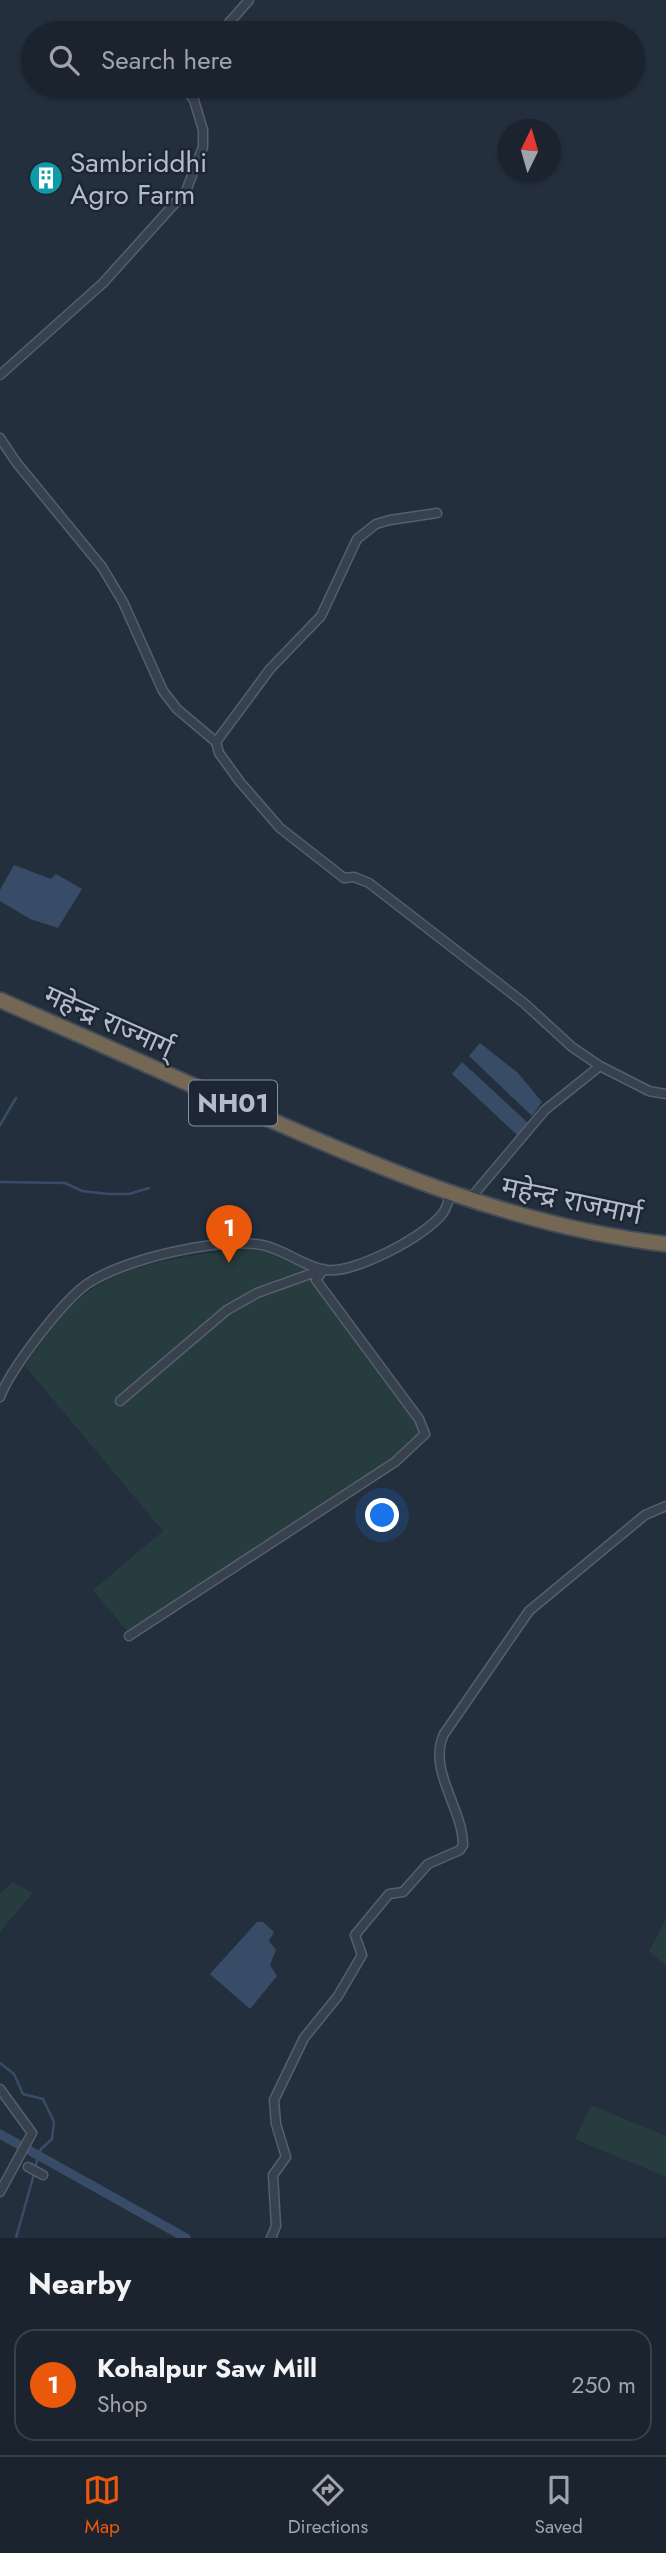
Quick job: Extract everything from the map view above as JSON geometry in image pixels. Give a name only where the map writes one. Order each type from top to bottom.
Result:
[{"type":"highway","name":"महेन्द्र राज्मार्ग्","points":[[0,1000],[362,1160],[469,1200]]},
{"type":"highway","name":"महेन्द्र राजमार्ग","points":[[469,1200],[500,1211],[666,1244]]},
{"type":"street","points":[[231,21],[250,0]]},
{"type":"street","points":[[0,375],[103,283],[186,191],[203,147],[204,130],[192,98]]},
{"type":"street","points":[[0,438],[16,462],[102,566],[123,602],[163,691],[177,709],[216,742],[219,753],[240,782],[279,828],[344,878],[354,877],[380,891],[524,1003],[572,1048],[649,1091],[666,1094]]},
{"type":"street","points":[[216,742],[270,669],[321,616],[357,539],[376,524],[437,513]]},
{"type":"street","points":[[469,1200],[545,1110],[600,1066]]},
{"type":"street","points":[[120,1401],[227,1310],[257,1293],[324,1269],[365,1264],[426,1228],[443,1213],[451,1193]]},
{"type":"street","points":[[0,1396],[10,1375],[74,1294],[90,1282],[115,1271],[151,1258],[236,1244],[262,1245],[324,1269]]},
{"type":"street","points":[[129,1636],[395,1462],[425,1434],[419,1419],[316,1280],[324,1269]]},
{"type":"street","points":[[271,2238],[276,2226],[273,2175],[286,2157],[276,2124],[274,2100],[300,2046],[362,1955],[355,1935],[363,1922],[389,1894],[403,1892],[428,1864],[460,1850],[463,1845],[458,1818],[447,1795],[440,1761],[438,1746],[444,1734],[529,1611],[645,1515],[666,1506]]},
{"type":"street","points":[[0,2089],[32,2133],[0,2192]]},
{"type":"street","points":[[28,2167],[43,2175]]},
{"type":"green space","points":[[247,1249],[267,1252],[305,1268],[416,1417],[421,1430],[408,1446],[376,1471],[128,1632],[93,1590],[163,1531],[25,1366],[55,1324],[73,1305],[109,1279],[167,1260]]},
{"type":"green space","points":[[12,1882],[33,1893],[0,1932],[0,1894]]},
{"type":"green space","points":[[666,1919],[666,1966],[649,1951]]},
{"type":"green space","points":[[591,2105],[666,2136],[666,2177],[575,2139]]},
{"type":"water","points":[[14,865],[51,879],[56,874],[82,889],[58,928],[30,919],[0,901],[0,890]]},
{"type":"water","points":[[480,1043],[518,1073],[542,1102],[532,1116],[469,1056]]},
{"type":"water","points":[[462,1062],[528,1123],[517,1135],[452,1074]]},
{"type":"water","points":[[257,1922],[263,1922],[274,1932],[269,1941],[276,1950],[270,1965],[277,1976],[250,2009],[210,1974]]},
{"type":"waterway","points":[[0,1125],[16,1098]]},
{"type":"waterway","points":[[0,1182],[65,1183],[82,1191],[109,1194],[129,1194],[149,1188]]},
{"type":"waterway","points":[[0,2063],[14,2074],[23,2094],[43,2099],[54,2122],[52,2139],[41,2149],[35,2167]]},
{"type":"waterway","points":[[0,2134],[186,2238]]},
{"type":"waterway","points":[[16,2238],[34,2174]]},
{"type":"place","name":"Sambriddhi Agro Farm","points":[[46,178]]},
{"type":"place","name":"Kohalpur Saw Mill","points":[[229,1263]]}]
